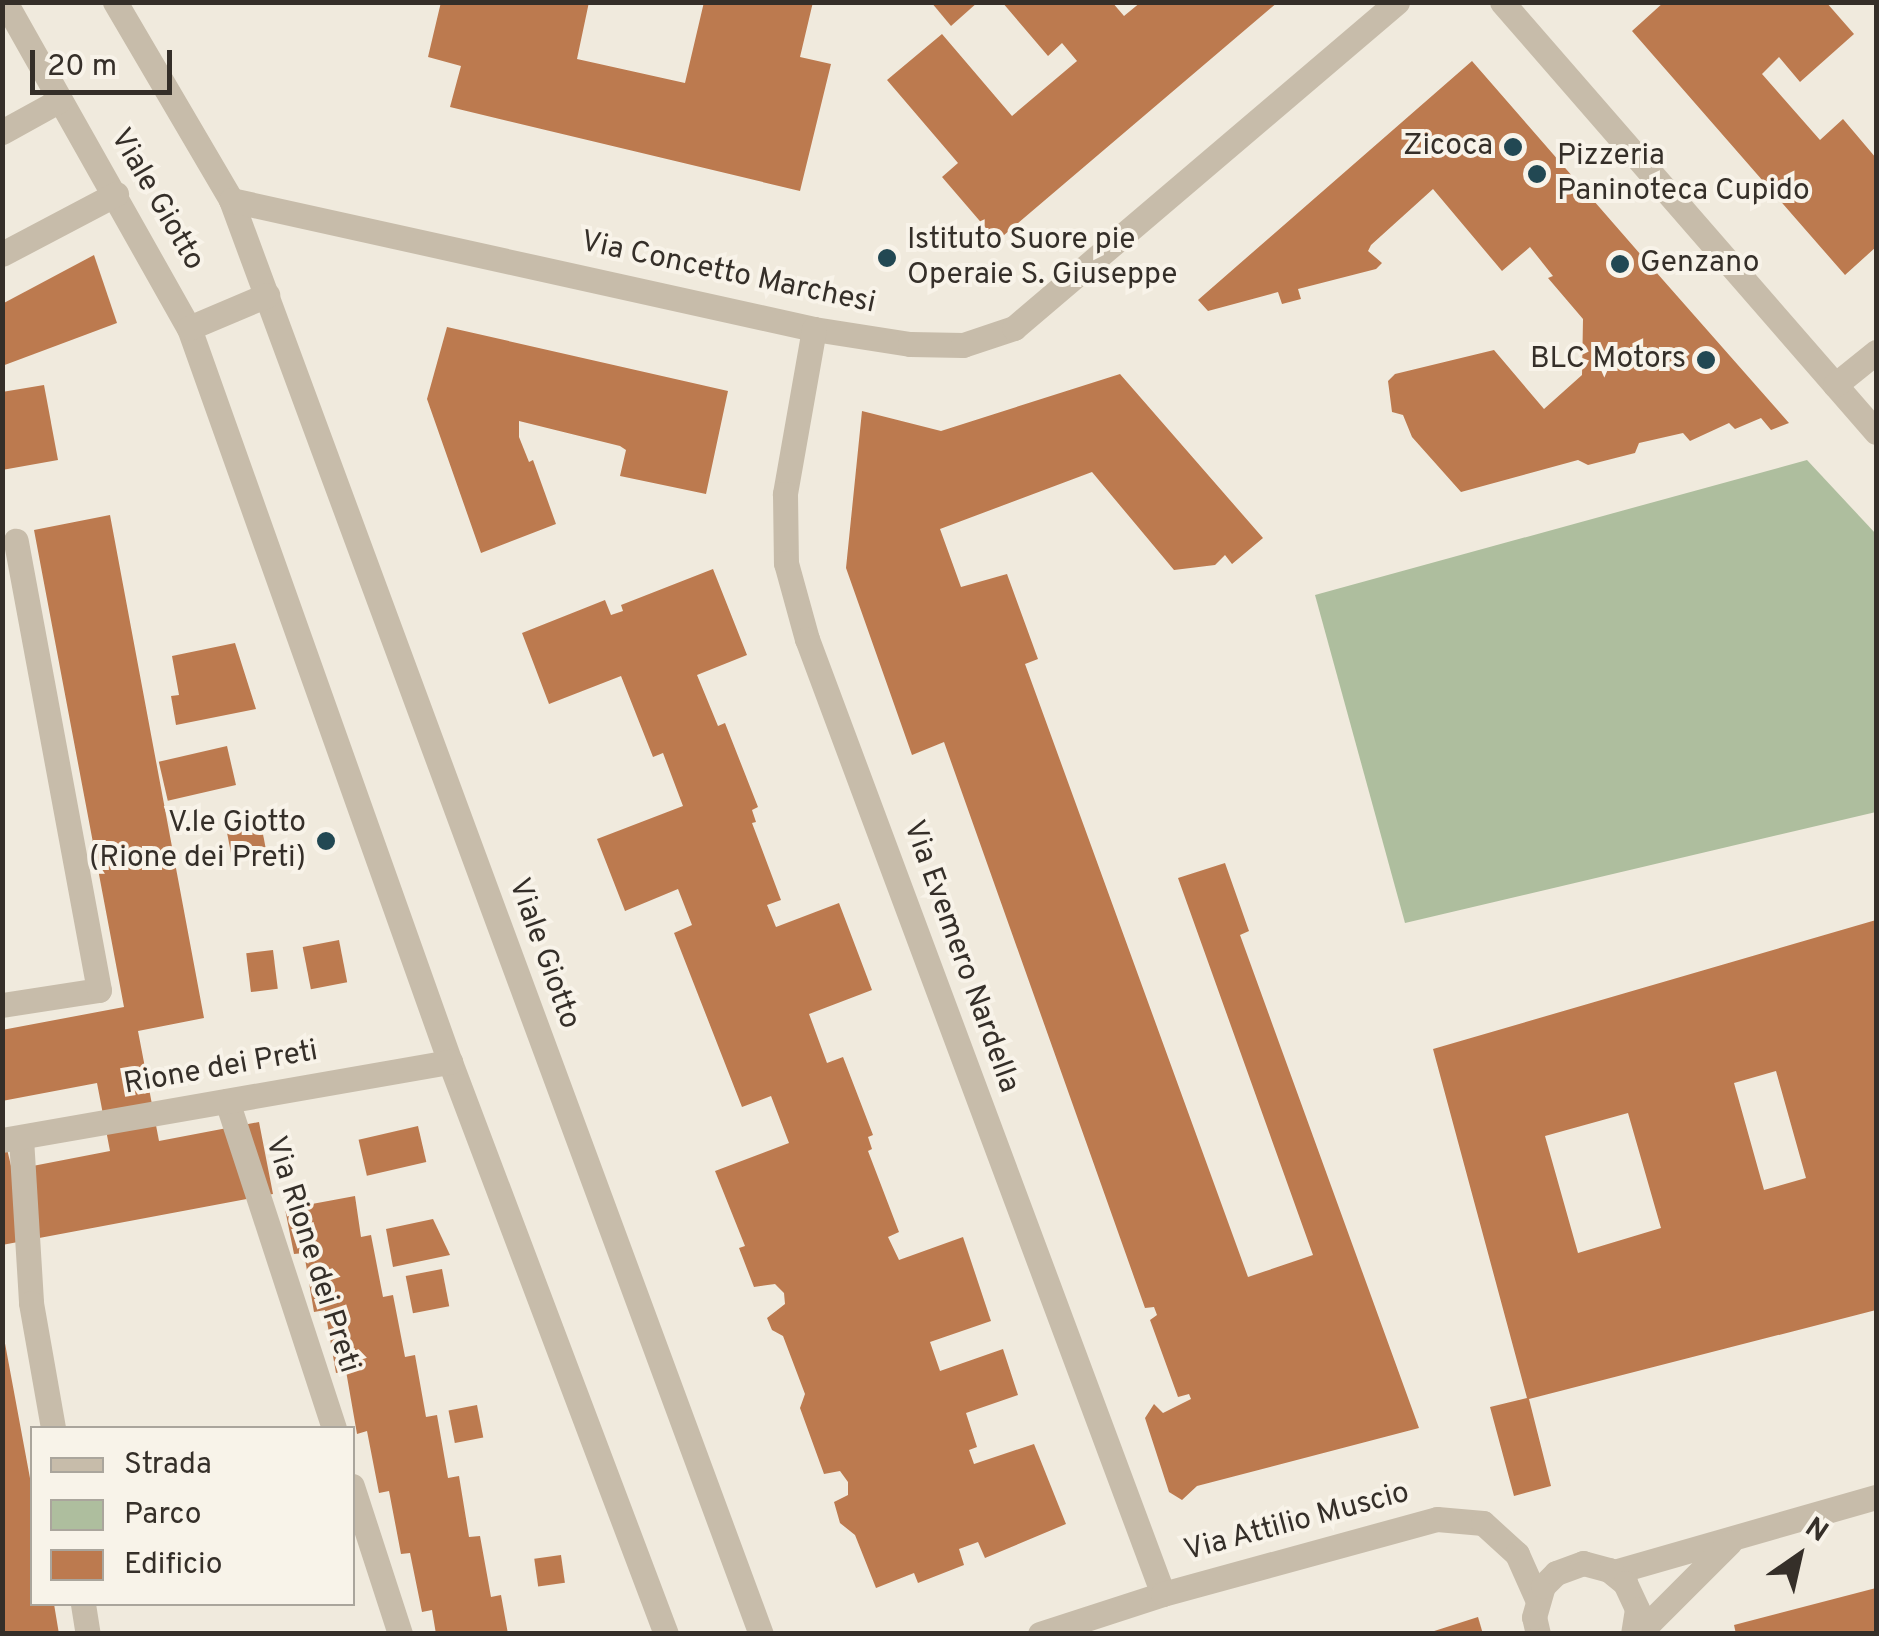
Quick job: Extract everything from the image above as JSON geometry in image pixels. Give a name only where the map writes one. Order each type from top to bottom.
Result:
[{"type":"street","name":"Viale Giotto","points":[[5,2],[189,328],[450,1062],[666,1634]]},
{"type":"street","name":"Via Concetto Marchesi","points":[[231,200],[814,329],[910,344],[964,344],[1014,328],[1396,2]]},
{"type":"street","points":[[1502,2],[1876,432]]},
{"type":"street","name":"Viale Giotto","points":[[116,3],[231,200],[761,1634]]},
{"type":"street","points":[[2,132],[60,100]]},
{"type":"street","points":[[2,254],[116,194]]},
{"type":"street","points":[[189,328],[266,295]]},
{"type":"street","name":"Via Evemero Nardella","points":[[814,329],[785,494],[786,562],[796,601],[1163,1594]]},
{"type":"street","points":[[1835,385],[1876,352]]},
{"type":"street","points":[[2,1005],[100,990],[16,541]]},
{"type":"street","name":"Rione dei Preti","points":[[12,1139],[450,1062]]},
{"type":"street","name":"Via Rione dei Preti","points":[[227,1101],[333,1426]]},
{"type":"street","points":[[12,1139],[31,1303],[53,1426]]},
{"type":"street","points":[[355,1495],[400,1634]]},
{"type":"street","points":[[1614,1572],[1876,1497]]},
{"type":"street","name":"Via Attilio Muscio","points":[[1040,1634],[1163,1594],[1437,1519],[1482,1522],[1517,1554],[1536,1599]]},
{"type":"street","points":[[1635,1634],[1732,1540]]},
{"type":"street","points":[[1538,1634],[1536,1599],[1556,1573],[1572,1565],[1592,1564],[1614,1572],[1634,1598],[1635,1634]]},
{"type":"street","points":[[83,1606],[88,1634]]},
{"type":"green space","points":[[1807,460],[1876,534],[1876,812],[1405,923],[1315,595]]},
{"type":"building","points":[[441,2],[589,2],[577,59],[685,83],[704,2],[813,2],[800,57],[831,64],[800,191],[450,107],[461,66],[428,57]]},
{"type":"building","points":[[931,2],[978,2],[951,26]]},
{"type":"building","points":[[1002,2],[1112,2],[1124,16],[1141,2],[1278,2],[997,241],[942,177],[958,163],[887,80],[942,34],[1012,116],[1077,61],[1062,43],[1048,56]]},
{"type":"building","points":[[1664,2],[1826,2],[1854,34],[1800,82],[1779,57],[1762,74],[1820,140],[1843,119],[1876,158],[1876,247],[1845,275],[1632,31]]},
{"type":"building","points":[[1472,61],[1789,423],[1771,430],[1761,418],[1735,429],[1729,423],[1690,441],[1683,433],[1639,443],[1635,453],[1588,465],[1578,460],[1461,492],[1412,437],[1403,415],[1392,412],[1388,381],[1395,374],[1494,350],[1544,409],[1582,375],[1583,319],[1548,278],[1553,276],[1530,247],[1502,271],[1433,189],[1371,245],[1368,251],[1382,263],[1376,269],[1298,289],[1301,299],[1282,304],[1278,292],[1208,311],[1198,300]]},
{"type":"building","points":[[94,255],[117,323],[2,366],[2,304]]},
{"type":"building","points":[[447,327],[728,391],[706,494],[620,476],[626,450],[620,446],[519,421],[519,437],[529,462],[533,460],[556,524],[481,553],[427,399]]},
{"type":"building","points":[[1120,374],[1263,538],[1232,564],[1225,555],[1215,565],[1174,570],[1092,472],[940,529],[961,587],[1007,574],[1038,659],[1025,664],[1248,1277],[1313,1255],[1178,878],[1225,863],[1249,931],[1240,935],[1419,1428],[1197,1486],[1182,1500],[1169,1492],[1145,1418],[1154,1404],[1163,1413],[1191,1399],[1189,1394],[1178,1397],[1150,1320],[1157,1315],[1154,1307],[1145,1308],[944,742],[912,755],[846,568],[862,411],[941,431]]},
{"type":"building","points":[[44,385],[58,460],[2,470],[2,392]]},
{"type":"building","points":[[110,515],[204,1018],[138,1031],[159,1141],[259,1122],[273,1194],[2,1245],[2,1128],[12,1170],[110,1151],[97,1083],[2,1101],[2,1030],[124,1007],[34,530]]},
{"type":"building","points":[[713,569],[747,655],[697,675],[718,726],[725,723],[758,807],[752,810],[756,822],[752,823],[781,900],[767,905],[776,927],[839,903],[872,990],[809,1014],[827,1063],[843,1057],[873,1135],[868,1137],[872,1149],[868,1151],[899,1232],[888,1237],[899,1260],[963,1237],[991,1321],[930,1342],[940,1371],[1003,1349],[1018,1395],[966,1413],[977,1447],[969,1450],[974,1464],[1034,1444],[1066,1524],[985,1558],[978,1542],[959,1549],[964,1565],[918,1583],[914,1573],[876,1588],[855,1535],[840,1523],[834,1502],[848,1495],[848,1482],[840,1471],[824,1474],[800,1408],[805,1394],[783,1336],[772,1330],[767,1318],[785,1304],[784,1293],[775,1284],[754,1287],[739,1248],[745,1246],[715,1171],[789,1143],[771,1096],[742,1107],[674,933],[692,925],[678,889],[625,911],[597,839],[683,806],[663,753],[653,757],[621,676],[549,704],[522,633],[605,600],[611,615],[623,611],[621,605]]},
{"type":"building","points":[[235,643],[256,709],[176,725],[171,696],[179,695],[172,656]]},
{"type":"building","points":[[227,746],[236,785],[168,801],[159,762]]},
{"type":"building","points":[[261,824],[266,849],[231,855],[227,831]]},
{"type":"building","points":[[1876,920],[1876,1310],[1529,1399],[1551,1486],[1514,1496],[1490,1407],[1527,1398],[1433,1049]],"holes":[[[1776,1071],[1806,1178],[1764,1190],[1734,1083]],[[1628,1113],[1661,1228],[1578,1253],[1545,1136]]]},
{"type":"building","points":[[339,940],[347,982],[311,989],[303,947]]},
{"type":"building","points":[[273,950],[278,989],[251,992],[246,953]]},
{"type":"building","points":[[418,1126],[426,1162],[367,1176],[359,1140]]},
{"type":"building","points":[[355,1196],[361,1237],[371,1235],[383,1297],[393,1295],[405,1357],[415,1355],[426,1417],[437,1415],[448,1478],[459,1476],[469,1537],[480,1536],[491,1597],[501,1595],[508,1634],[436,1634],[432,1610],[422,1612],[410,1553],[401,1554],[389,1491],[379,1493],[367,1431],[357,1434],[346,1371],[336,1373],[325,1310],[314,1312],[304,1253],[294,1254],[285,1209]]},
{"type":"building","points":[[433,1219],[450,1255],[393,1267],[386,1229]]},
{"type":"building","points":[[442,1269],[449,1306],[413,1313],[406,1276]]},
{"type":"building","points":[[4,1338],[30,1478],[30,1606],[54,1606],[59,1634],[2,1634]]},
{"type":"building","points":[[477,1405],[483,1437],[455,1443],[449,1411]]},
{"type":"building","points":[[561,1555],[565,1583],[538,1586],[534,1559]]},
{"type":"building","points":[[1876,1588],[1876,1634],[1736,1634],[1734,1625]]},
{"type":"building","points":[[1478,1617],[1483,1634],[1428,1634],[1428,1633]]},
{"type":"place","name":"Zicoca","points":[[1513,147]]},
{"type":"place","name":"Pizzeria Paninoteca Cupido","points":[[1537,174]]},
{"type":"place","name":"Istituto Suore pie Operaie S. Giuseppe","points":[[887,258]]},
{"type":"place","name":"Genzano","points":[[1620,264]]},
{"type":"place","name":"BLC Motors","points":[[1706,360]]},
{"type":"place","name":"V.le Giotto (Rione dei Preti)","points":[[326,841]]}]
